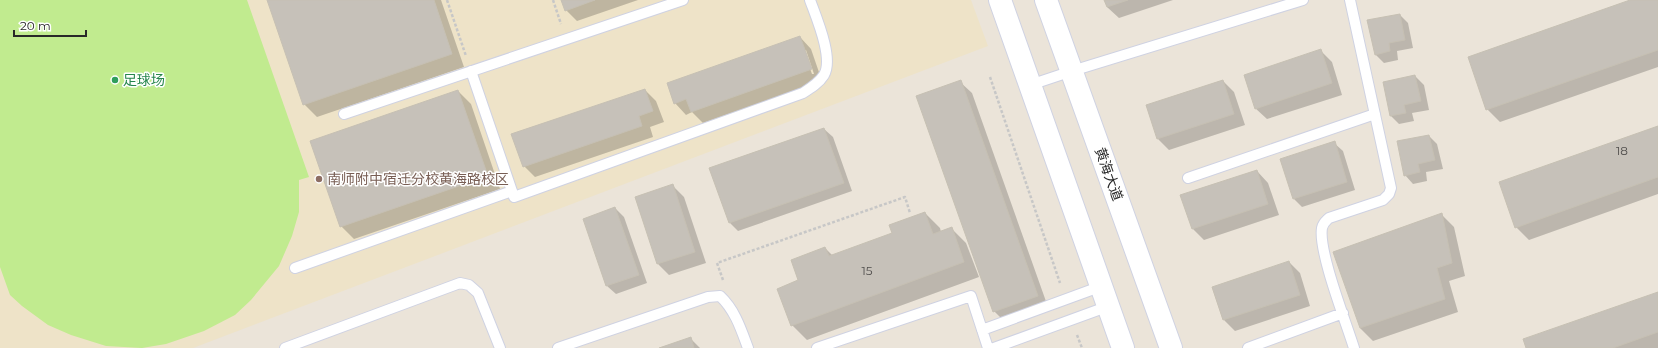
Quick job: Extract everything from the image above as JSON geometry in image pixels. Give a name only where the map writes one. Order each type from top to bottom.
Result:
[{"type":"street","points":[[1000,0],[1123,348]]},
{"type":"street","name":"黄海大道","points":[[1046,0],[1171,348]]},
{"type":"lane","points":[[344,114],[683,0]]},
{"type":"lane","points":[[471,71],[514,197],[803,93],[818,83],[825,73],[827,57],[826,47],[810,0]]},
{"type":"lane","points":[[1030,86],[1072,71],[1303,0]]},
{"type":"lane","points":[[1350,0],[1391,188],[1389,194],[1383,200],[1329,218],[1324,222],[1322,228],[1326,259],[1354,348]]},
{"type":"lane","points":[[1188,178],[1375,114]]},
{"type":"lane","points":[[295,268],[512,191]]},
{"type":"lane","points":[[285,348],[460,283],[469,285],[478,293],[500,348]]},
{"type":"lane","points":[[558,348],[708,297],[720,296],[735,314],[748,348]]},
{"type":"lane","points":[[817,348],[971,296],[988,348]]},
{"type":"lane","points":[[982,330],[1065,299],[1105,296]]},
{"type":"lane","points":[[994,348],[1072,320],[1105,296]]},
{"type":"lane","points":[[1248,348],[1343,313]]},
{"type":"path","points":[[447,0],[471,71]]},
{"type":"path","points":[[553,0],[567,39]]},
{"type":"path","points":[[990,77],[1065,299]]},
{"type":"path","points":[[735,314],[717,263],[905,197],[910,213]]},
{"type":"path","points":[[1072,320],[1082,348]]},
{"type":"shaded area","name":"南师附中宿迁分校黄海路校区","points":[[0,0],[971,0],[988,46],[193,348],[0,348]]},
{"type":"green space","points":[[0,0],[247,0],[309,177],[299,180],[299,212],[292,236],[279,266],[251,300],[235,315],[204,331],[166,344],[142,348],[106,346],[71,335],[48,325],[10,295],[0,267]]},
{"type":"building","points":[[267,0],[434,0],[452,54],[303,105]]},
{"type":"building","points":[[561,0],[595,0],[565,11]]},
{"type":"building","points":[[1104,0],[1128,0],[1107,7]]},
{"type":"building","points":[[1630,0],[1658,0],[1658,50],[1486,110],[1468,57]]},
{"type":"building","points":[[1400,14],[1405,40],[1389,43],[1390,51],[1375,55],[1367,20]]},
{"type":"building","points":[[800,36],[812,69],[691,112],[686,99],[674,104],[667,83]]},
{"type":"building","points":[[1321,49],[1332,83],[1255,109],[1244,75]]},
{"type":"building","points":[[1415,75],[1421,101],[1404,105],[1406,113],[1390,116],[1383,82]]},
{"type":"building","points":[[961,80],[1038,296],[993,312],[916,96]]},
{"type":"building","points":[[1223,80],[1234,114],[1157,139],[1146,105]]},
{"type":"building","points":[[645,89],[653,111],[639,116],[642,126],[523,167],[511,134]]},
{"type":"building","points":[[458,90],[488,176],[340,227],[310,141]]},
{"type":"building","points":[[1658,126],[1658,177],[1515,228],[1499,182]]},
{"type":"building","points":[[824,128],[844,183],[729,223],[709,168]]},
{"type":"building","points":[[1429,135],[1435,160],[1418,164],[1420,172],[1404,176],[1397,141]]},
{"type":"building","points":[[1335,141],[1347,182],[1293,199],[1280,159]]},
{"type":"building","points":[[1257,170],[1268,204],[1192,229],[1180,195]]},
{"type":"building","points":[[673,184],[695,252],[657,264],[635,197]]},
{"type":"building","points":[[615,207],[639,275],[606,286],[583,219]]},
{"type":"building","points":[[925,212],[933,234],[952,227],[964,262],[791,326],[777,289],[798,280],[791,260],[825,247],[829,256],[892,233],[889,225]]},
{"type":"building","points":[[1442,213],[1452,263],[1437,268],[1445,299],[1360,328],[1333,252]]},
{"type":"building","points":[[1289,261],[1300,295],[1223,320],[1212,287]]},
{"type":"building","points":[[1658,292],[1658,332],[1613,348],[1526,348],[1523,339]]},
{"type":"building","points":[[691,337],[694,348],[659,348]]},
{"type":"place","name":"足球场","points":[[115,80]]},
{"type":"place","name":"南师附中宿迁分校黄海路校区","points":[[319,179]]}]
